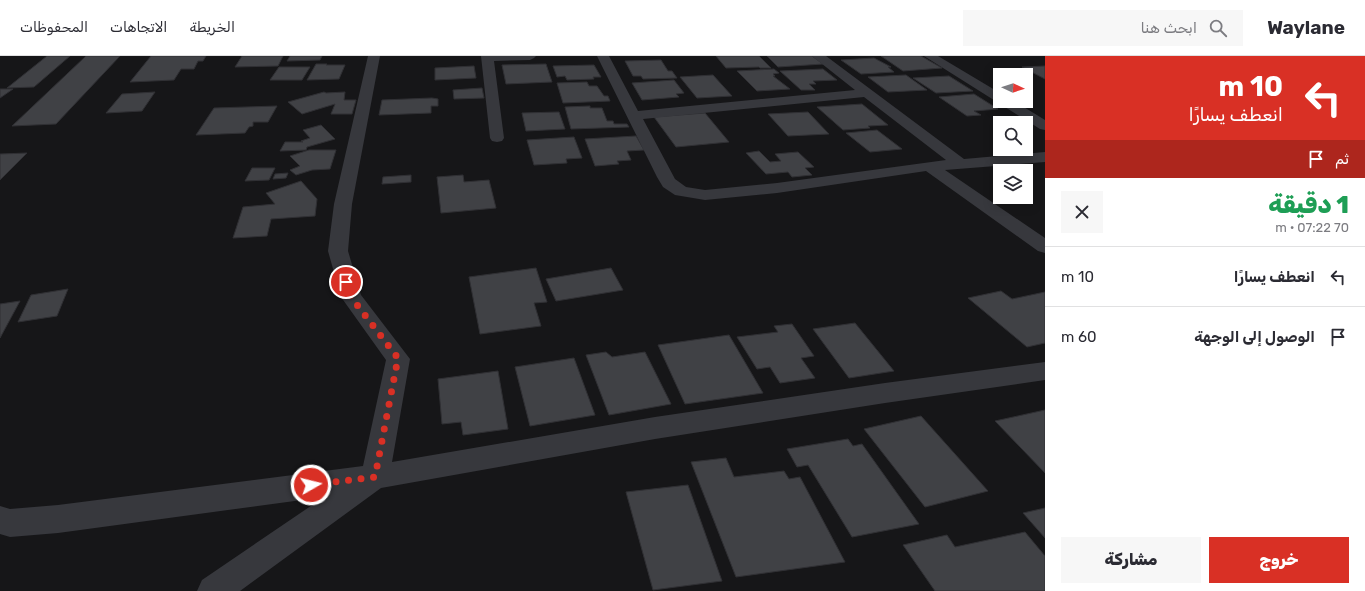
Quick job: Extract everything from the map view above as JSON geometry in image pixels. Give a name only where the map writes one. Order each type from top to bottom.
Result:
[{"type":"street","points":[[213,591],[375,477],[398,358],[351,297],[338,251],[343,204],[374,56]]},
{"type":"street","points":[[497,138],[487,57],[530,56]]},
{"type":"street","points":[[603,56],[665,177],[674,187],[690,194],[705,195],[777,188],[929,166],[1045,157]]},
{"type":"street","points":[[818,56],[960,164]]},
{"type":"street","points":[[930,56],[993,95]]},
{"type":"street","points":[[634,116],[866,93]]},
{"type":"street","points":[[1015,108],[1045,126]]},
{"type":"street","points":[[929,166],[1045,247]]},
{"type":"street","points":[[0,520],[10,523],[58,519],[375,477],[655,428],[885,393],[1045,371]]},
{"type":"building","points":[[47,56],[70,56],[34,87],[7,88]]},
{"type":"building","points":[[86,56],[120,56],[56,124],[12,126]]},
{"type":"building","points":[[151,56],[206,56],[203,61],[198,61],[194,69],[181,69],[174,80],[130,82]]},
{"type":"building","points":[[242,56],[283,56],[278,66],[235,67]]},
{"type":"building","points":[[290,56],[322,56],[320,60],[287,61]]},
{"type":"building","points":[[716,56],[759,56],[771,68],[726,68]]},
{"type":"building","points":[[767,56],[812,56],[823,64],[778,67]]},
{"type":"building","points":[[881,56],[921,56],[942,68],[903,71]]},
{"type":"building","points":[[874,58],[891,67],[888,67],[894,72],[861,74],[841,60]]},
{"type":"building","points":[[661,60],[668,71],[672,71],[677,78],[643,79],[641,76],[633,76],[625,61]]},
{"type":"building","points":[[316,64],[345,65],[339,79],[307,80]]},
{"type":"building","points":[[546,64],[552,82],[506,84],[502,65]]},
{"type":"building","points":[[594,65],[601,77],[593,77],[594,79],[567,80],[565,76],[557,77],[553,66]]},
{"type":"building","points":[[474,66],[476,78],[435,80],[435,68]]},
{"type":"building","points":[[1045,66],[1045,79],[1033,73],[1033,68],[1022,67]]},
{"type":"building","points":[[279,67],[310,67],[302,80],[270,80]]},
{"type":"building","points":[[774,69],[779,73],[773,74],[775,76],[773,76],[790,89],[757,91],[737,71]]},
{"type":"building","points":[[823,69],[837,80],[813,81],[816,84],[809,84],[815,90],[801,90],[780,71]]},
{"type":"building","points":[[713,75],[732,96],[697,98],[680,77]]},
{"type":"building","points":[[906,75],[927,90],[888,92],[868,77]]},
{"type":"building","points":[[949,76],[973,91],[936,93],[913,78]]},
{"type":"building","points":[[674,80],[684,93],[676,94],[679,97],[642,100],[632,83]]},
{"type":"building","points":[[587,82],[589,86],[597,86],[604,96],[608,96],[610,101],[563,103],[557,83]]},
{"type":"building","points":[[482,88],[484,98],[454,99],[453,90]]},
{"type":"building","points":[[0,89],[13,89],[0,98]]},
{"type":"building","points":[[155,92],[142,111],[106,113],[122,94]]},
{"type":"building","points":[[324,92],[345,92],[344,100],[356,100],[352,114],[331,114],[335,104],[302,114],[288,102]]},
{"type":"building","points":[[974,94],[993,106],[993,108],[998,109],[974,111],[981,115],[967,116],[939,97]]},
{"type":"building","points":[[438,99],[438,106],[431,106],[431,113],[379,115],[382,100]]},
{"type":"building","points":[[862,104],[888,125],[868,126],[870,128],[843,130],[817,107]]},
{"type":"building","points":[[277,106],[268,122],[253,122],[253,126],[249,127],[245,133],[196,135],[214,108]]},
{"type":"building","points":[[590,106],[590,108],[602,108],[607,121],[613,121],[614,124],[627,124],[629,127],[571,129],[565,107]]},
{"type":"building","points":[[559,112],[565,129],[526,131],[522,113]]},
{"type":"building","points":[[808,112],[829,134],[788,136],[768,114]]},
{"type":"building","points":[[705,113],[729,142],[676,147],[654,117]]},
{"type":"building","points":[[321,125],[335,139],[307,147],[306,150],[280,151],[285,142],[303,142],[301,141],[310,138],[303,130]]},
{"type":"building","points":[[877,130],[902,149],[870,152],[846,133]]},
{"type":"building","points":[[636,136],[644,150],[627,151],[631,160],[617,161],[619,164],[595,166],[585,139]]},
{"type":"building","points":[[574,137],[582,158],[566,159],[567,163],[534,165],[527,140]]},
{"type":"building","points":[[309,150],[336,150],[330,169],[312,170],[296,175],[290,170],[300,166],[290,156]]},
{"type":"building","points":[[759,151],[770,162],[781,161],[775,154],[798,152],[814,167],[805,168],[812,175],[792,177],[788,172],[766,174],[746,153]]},
{"type":"building","points":[[27,153],[0,180],[0,154]]},
{"type":"building","points":[[252,168],[275,168],[269,180],[245,181]]},
{"type":"building","points":[[288,173],[286,178],[273,179],[275,174]]},
{"type":"building","points":[[411,175],[411,182],[382,184],[383,177]]},
{"type":"building","points":[[463,175],[464,182],[489,180],[496,208],[441,213],[437,177]]},
{"type":"building","points":[[301,181],[317,199],[315,216],[271,219],[267,236],[233,238],[243,207],[275,204],[266,193]]},
{"type":"building","points":[[536,268],[547,302],[534,303],[541,326],[480,334],[469,277]]},
{"type":"building","points":[[611,268],[623,290],[556,301],[546,279]]},
{"type":"building","points":[[68,289],[57,316],[18,322],[31,295]]},
{"type":"building","points":[[1001,291],[1012,299],[1045,292],[1045,343],[1027,347],[968,298]]},
{"type":"building","points":[[20,301],[0,338],[0,304]]},
{"type":"building","points":[[855,323],[894,371],[849,378],[813,329]]},
{"type":"building","points":[[792,324],[814,356],[801,358],[815,378],[780,383],[770,367],[757,369],[737,337],[778,332],[774,326]]},
{"type":"building","points":[[729,335],[763,393],[685,404],[658,345]]},
{"type":"building","points":[[606,352],[612,357],[645,352],[671,404],[609,415],[586,355]]},
{"type":"building","points":[[574,358],[595,415],[530,426],[515,367]]},
{"type":"building","points":[[498,371],[508,429],[463,435],[461,422],[442,424],[438,379]]},
{"type":"building","points":[[1045,410],[1045,473],[995,421]]},
{"type":"building","points":[[921,416],[988,491],[925,507],[864,429]]},
{"type":"building","points":[[848,439],[853,446],[862,444],[919,524],[852,537],[808,465],[797,467],[787,449]]},
{"type":"building","points":[[726,458],[734,477],[784,471],[789,479],[800,477],[845,562],[736,577],[691,462]]},
{"type":"building","points":[[688,485],[722,581],[653,590],[626,492]]},
{"type":"building","points":[[1045,508],[1045,538],[1023,513]]},
{"type":"building","points":[[1025,532],[1045,556],[1045,591],[935,591],[903,545],[947,535],[955,547]]},
{"type":"route","points":[[311,485],[375,477],[398,358],[351,297],[346,282]]}]
